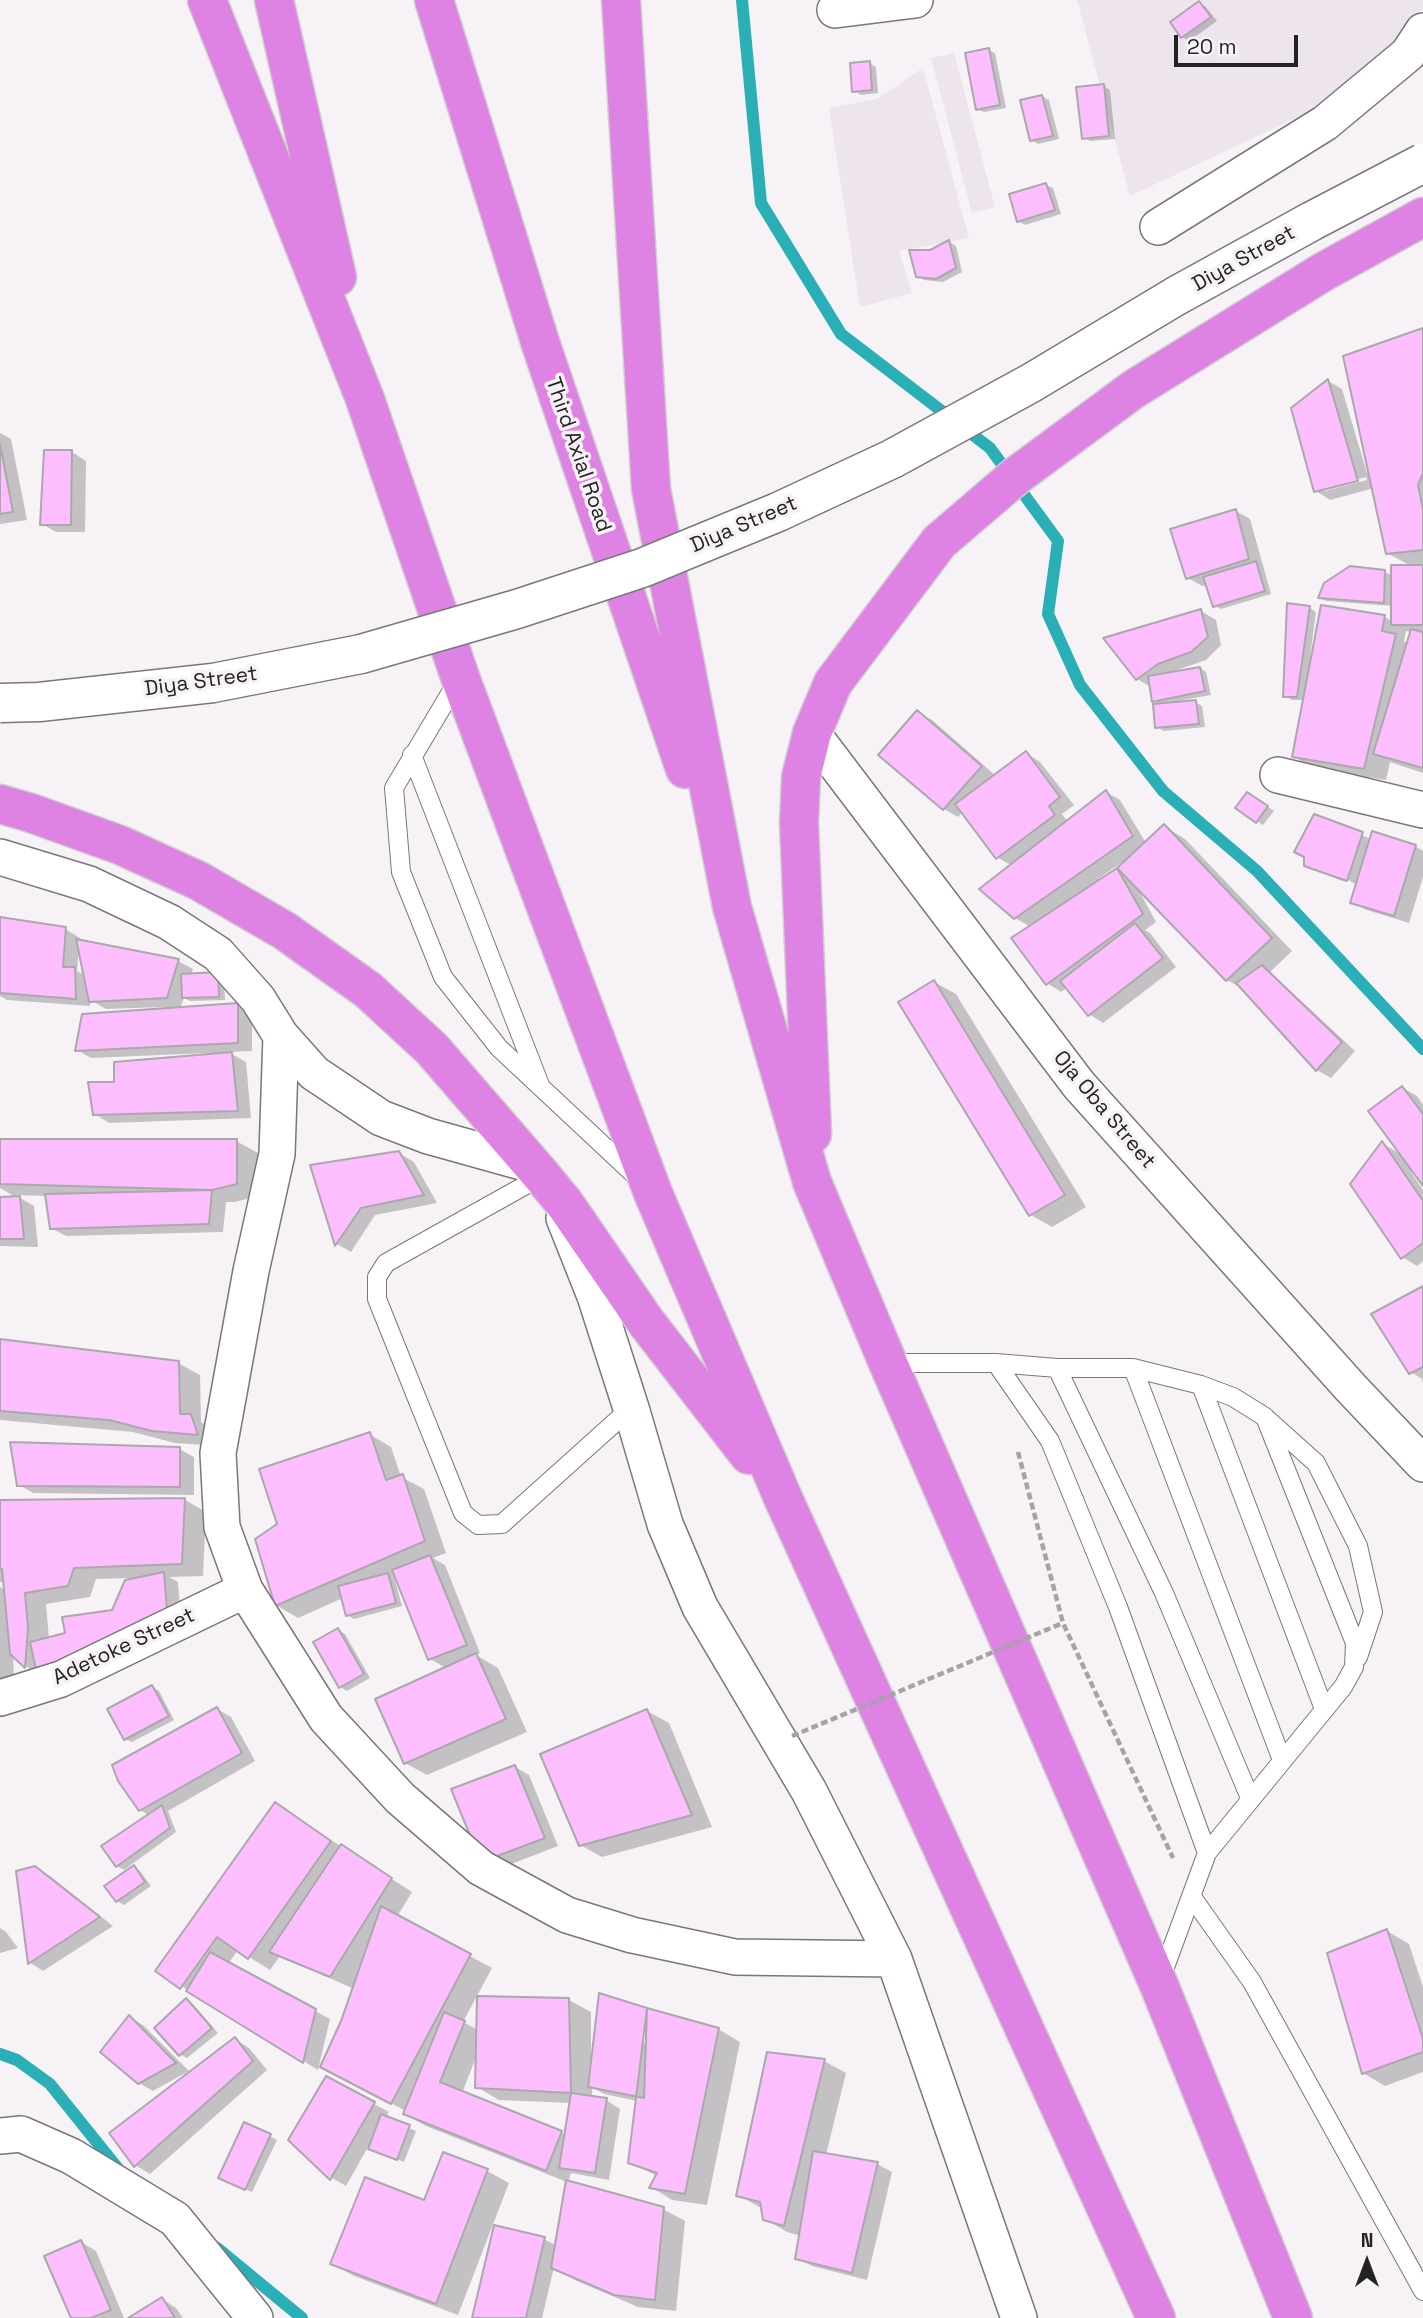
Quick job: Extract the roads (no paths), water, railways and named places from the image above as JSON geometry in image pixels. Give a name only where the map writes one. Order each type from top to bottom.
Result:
[{"type":"highway","points":[[207,0],[365,399],[460,677],[653,1193],[783,1498],[1156,2318]]},
{"type":"highway","points":[[274,0],[365,399]]},
{"type":"highway","name":"Third Axial Road","points":[[434,0],[540,342],[732,907]]},
{"type":"highway","points":[[621,0],[651,489],[732,907],[812,1182],[1159,1985],[1293,2318]]},
{"type":"highway","points":[[812,1182],[812,1097],[799,823],[801,777],[812,733],[833,683],[939,542],[1016,476],[1134,389],[1322,272],[1423,216]]},
{"type":"highway","points":[[0,804],[120,845],[199,881],[285,931],[368,990],[432,1049],[543,1178],[646,1322],[783,1498]]},
{"type":"main road","name":"Diya Street","points":[[0,703],[39,702],[213,683],[361,653],[517,609],[642,568],[778,512],[892,459],[1031,383],[1176,296],[1423,163]]},
{"type":"street","points":[[835,10],[915,0]]},
{"type":"street","points":[[1158,227],[1325,123],[1408,54],[1423,31]]},
{"type":"street","name":"Oja Oba Street","points":[[812,733],[1079,1085],[1351,1388],[1423,1464]]},
{"type":"street","points":[[1279,775],[1423,810]]},
{"type":"street","points":[[0,857],[89,884],[169,922],[218,954],[258,999],[281,1036],[314,1073],[381,1118],[543,1178],[595,1297],[665,1524],[700,1607],[809,1791],[894,1959],[1015,2316]]},
{"type":"street","points":[[281,1036],[277,1154],[251,1271],[218,1453],[222,1527],[245,1590],[326,1718],[400,1798],[481,1868],[567,1915],[632,1935],[735,1957],[894,1959]]},
{"type":"street","name":"Adetoke Street","points":[[0,1698],[61,1679],[245,1590]]},
{"type":"street","points":[[0,2136],[21,2134],[71,2156],[175,2219],[256,2318]]},
{"type":"lane","points":[[460,677],[394,788],[401,872],[405,884],[443,977],[499,1048],[653,1193]]},
{"type":"lane","points":[[412,755],[542,1090]]},
{"type":"lane","points":[[543,1178],[386,1264],[377,1276],[377,1299],[463,1513],[478,1525],[502,1524],[631,1408]]},
{"type":"lane","points":[[888,1363],[996,1363],[1057,1368],[1133,1368],[1201,1385],[1233,1397],[1265,1417],[1316,1463],[1358,1546],[1374,1612],[1354,1667],[1342,1687],[1207,1853],[1159,1985]]},
{"type":"lane","points":[[996,1363],[1050,1441],[1118,1607],[1207,1853]]},
{"type":"lane","points":[[1057,1368],[1164,1593],[1250,1798]]},
{"type":"lane","points":[[1133,1368],[1282,1760]]},
{"type":"lane","points":[[1201,1385],[1324,1709]]},
{"type":"lane","points":[[1265,1417],[1355,1643],[1354,1667]]},
{"type":"lane","points":[[1192,1897],[1252,1982],[1423,2291]]},
{"type":"waterway","points":[[742,0],[761,203],[841,334],[990,448],[1058,541],[1048,614],[1080,685],[1163,791],[1257,871],[1423,1049]]},
{"type":"waterway","points":[[0,2054],[17,2060],[50,2084],[120,2171]]},
{"type":"waterway","points":[[217,2248],[302,2318]]}]
